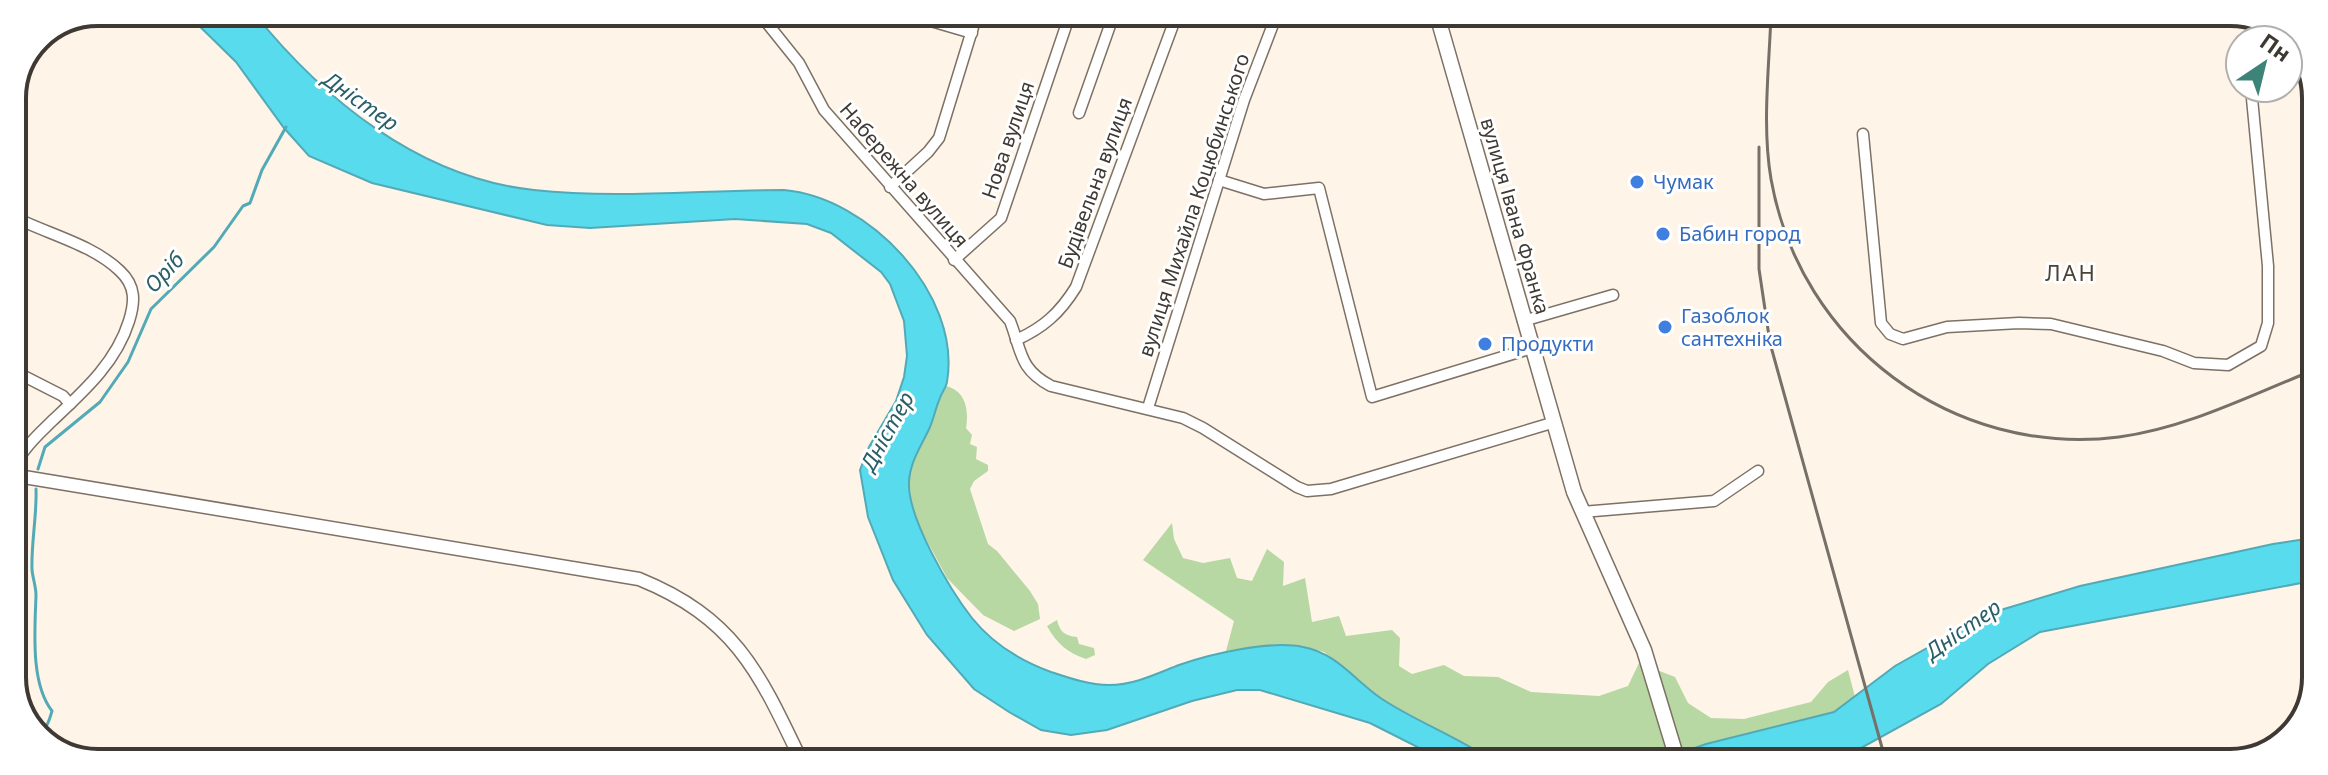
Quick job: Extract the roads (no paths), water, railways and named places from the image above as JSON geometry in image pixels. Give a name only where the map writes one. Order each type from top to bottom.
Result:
[{"type":"main road","name":"вулиця Івана Франка","points":[[1440,26],[1523,321],[1582,512],[1644,650],[1674,749]]},
{"type":"street","name":"Набережна вулиця","points":[[769,26],[799,63],[824,110],[1010,321],[1020,358],[1038,379],[1051,386],[1148,408]]},
{"type":"street","points":[[948,26],[972,33]]},
{"type":"street","points":[[890,187],[939,138],[974,26]]},
{"type":"street","name":"Нова вулиця","points":[[954,260],[1001,218],[1066,26]]},
{"type":"street","points":[[1079,113],[1110,26]]},
{"type":"street","name":"Будівельна вулиця","points":[[1016,340],[1046,324],[1067,302],[1076,287],[1173,26]]},
{"type":"street","name":"вулиця Михайла Коцюбинського","points":[[1148,408],[1244,100],[1272,26]]},
{"type":"street","points":[[1863,134],[1881,323],[1896,338],[1903,339],[1947,327],[2051,324],[2163,351],[2194,363],[2228,365],[2261,346],[2268,323],[2268,266],[2253,104]]},
{"type":"street","points":[[1219,180],[1264,194],[1319,188],[1372,397],[1532,348]]},
{"type":"street","points":[[26,222],[98,255],[119,270],[129,281],[133,307],[116,351],[84,391],[26,448]]},
{"type":"street","points":[[1523,321],[1613,295]]},
{"type":"street","points":[[26,377],[63,396],[70,404]]},
{"type":"street","points":[[1148,408],[1183,418],[1203,428],[1266,469],[1307,491],[1331,489],[1555,422]]},
{"type":"street","points":[[1582,512],[1714,501],[1758,471]]},
{"type":"street","points":[[26,478],[639,579],[688,602],[725,632],[766,686],[796,749]]},
{"type":"water","name":"Дністер","points":[[199,26],[265,26],[310,75],[377,129],[451,169],[492,182],[534,190],[596,194],[784,190],[816,197],[847,211],[876,231],[903,256],[924,284],[940,316],[948,349],[947,382],[912,467],[910,497],[922,533],[942,572],[972,618],[989,635],[1018,657],[1040,668],[1079,681],[1109,685],[1136,681],[1192,661],[1240,649],[1274,645],[1303,647],[1326,655],[1382,699],[1474,749],[1421,749],[1370,723],[1260,690],[1237,690],[1192,701],[1107,730],[1071,735],[1041,730],[974,689],[927,635],[893,580],[868,517],[860,470],[869,447],[896,401],[907,356],[904,321],[890,284],[881,272],[831,233],[807,224],[735,219],[590,228],[547,225],[372,183],[309,156],[284,128],[236,62]]},
{"type":"water","name":"Дністер","points":[[2302,540],[2302,583],[2040,632],[1988,664],[1941,704],[1861,748],[1692,749],[1834,712],[1895,666],[1970,624],[2004,609],[2080,586]]},
{"type":"waterway","name":"Оріб","points":[[38,469],[45,447],[100,402],[128,362],[151,309],[214,247],[243,206],[250,203],[262,170],[286,127]]},
{"type":"waterway","name":"Оріб","points":[[36,489],[32,560],[36,595],[35,655],[40,686],[52,711],[46,727]]},
{"type":"railway","points":[[1770,26],[1768,159],[1787,238],[1814,292],[1850,339],[1894,378],[1944,408],[1999,429],[2058,439],[2144,433],[2218,410],[2302,375]]},
{"type":"railway","points":[[1759,147],[1759,269],[1770,343],[1882,749]]},
{"type":"place","name":"Чумак","points":[[1637,182]]},
{"type":"place","name":"Бабин город","points":[[1663,234]]},
{"type":"place","name":"Газоблок сантехніка","points":[[1665,327]]},
{"type":"place","name":"Продукти","points":[[1485,344]]},
{"type":"district","name":"ЛАН","points":[[2071,273]]}]
